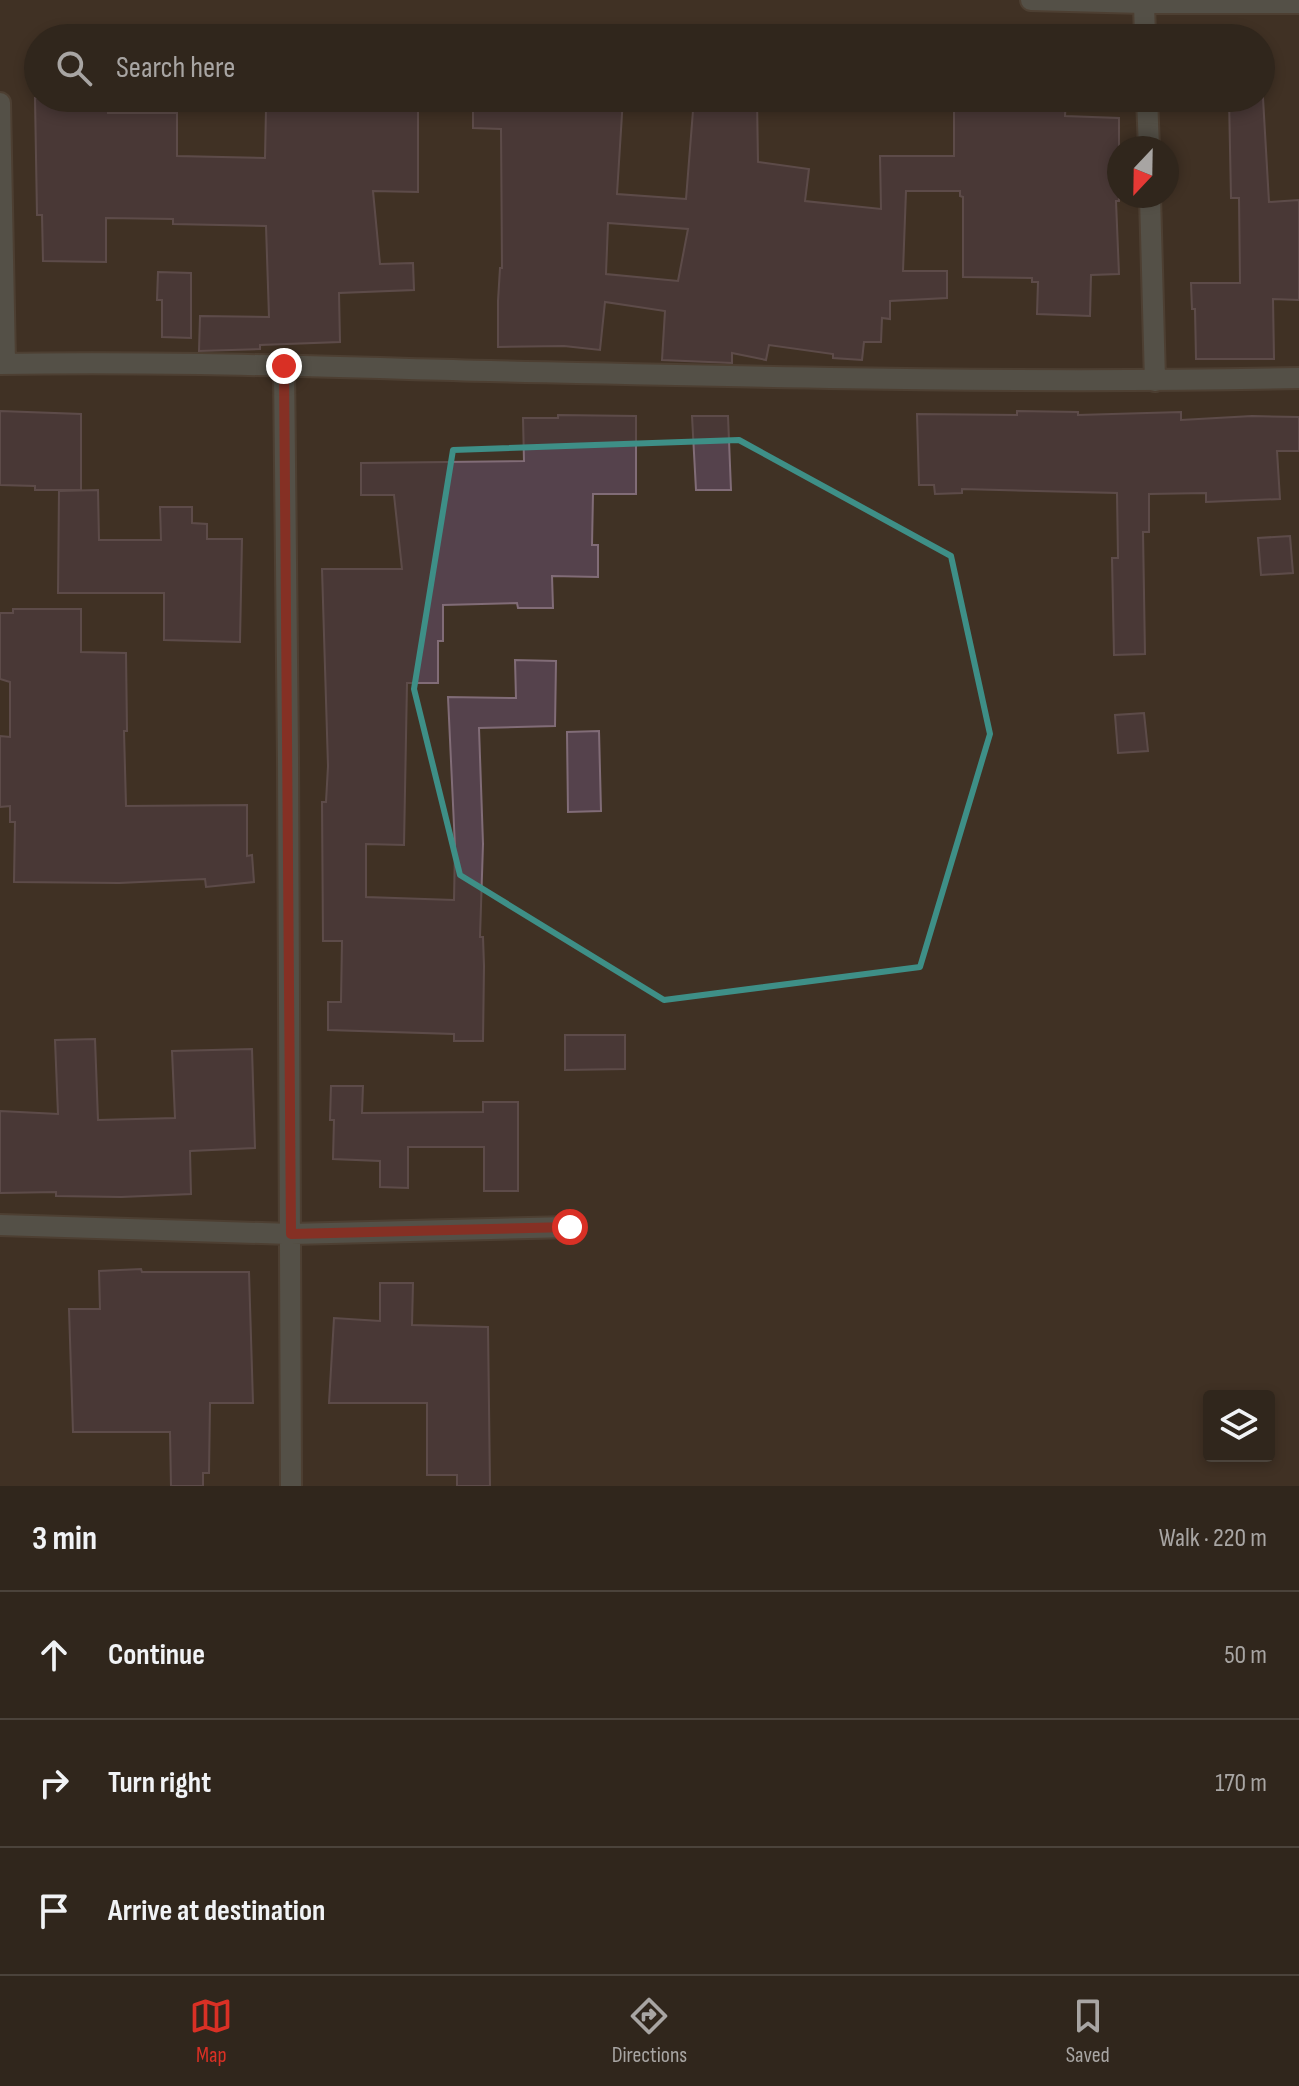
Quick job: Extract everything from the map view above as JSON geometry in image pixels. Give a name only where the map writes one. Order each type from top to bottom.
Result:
[{"type":"street","points":[[1031,0],[1299,3]]},
{"type":"street","points":[[1144,3],[1145,24]]},
{"type":"street","points":[[0,103],[2,364],[1155,381],[1299,378]]},
{"type":"street","points":[[1148,112],[1149,136]]},
{"type":"street","points":[[1150,208],[1155,381]]},
{"type":"street","points":[[284,366],[291,1486]]},
{"type":"street","points":[[0,1225],[291,1234],[570,1227]]},
{"type":"highlighted area","points":[[739,440],[951,556],[990,734],[920,967],[664,1000],[460,875],[414,689],[453,450]]},
{"type":"building","points":[[35,112],[177,113],[177,156],[265,158],[266,112],[418,112],[418,192],[373,191],[380,264],[413,263],[414,290],[339,293],[340,342],[199,351],[200,316],[269,317],[266,226],[173,224],[173,219],[106,218],[106,262],[43,261],[42,215],[37,215]]},
{"type":"building","points":[[473,112],[622,112],[617,194],[686,199],[693,112],[757,112],[758,162],[809,169],[805,201],[881,209],[880,156],[954,156],[954,112],[1065,112],[1065,116],[1119,118],[1119,136],[1107,136],[1107,208],[1116,208],[1119,274],[1091,275],[1090,316],[1037,314],[1038,282],[1032,282],[1032,278],[963,277],[963,197],[960,191],[906,191],[903,271],[947,271],[947,298],[890,301],[890,319],[882,318],[881,342],[864,342],[862,360],[833,358],[833,354],[769,345],[766,360],[732,353],[732,363],[662,360],[665,311],[605,302],[600,350],[564,346],[498,347],[502,268],[501,129],[473,128]],"holes":[[[608,223],[688,229],[678,281],[606,274]]]},
{"type":"building","points":[[1229,112],[1264,112],[1269,202],[1299,200],[1299,300],[1273,299],[1274,359],[1196,359],[1191,283],[1240,283],[1239,198],[1231,198]]},
{"type":"building","points":[[158,272],[191,273],[191,338],[162,337],[162,300],[157,300]]},
{"type":"building","points":[[0,411],[81,414],[81,490],[35,490],[35,486],[0,485]]},
{"type":"building","points":[[1017,411],[1078,412],[1078,415],[1181,412],[1181,420],[1299,417],[1299,451],[1277,451],[1280,499],[1206,502],[1206,493],[1149,494],[1149,532],[1143,532],[1145,654],[1114,655],[1112,558],[1118,558],[1117,493],[962,489],[962,493],[935,494],[934,485],[919,485],[917,414],[1017,415]]},
{"type":"building","points":[[558,415],[636,416],[636,494],[593,494],[592,545],[598,545],[598,577],[552,576],[553,608],[518,608],[517,603],[443,605],[443,641],[438,641],[438,683],[407,683],[404,845],[366,844],[366,897],[454,900],[455,847],[448,697],[516,698],[515,660],[556,661],[555,726],[479,728],[483,844],[480,937],[483,937],[484,966],[483,1041],[454,1041],[454,1034],[328,1030],[328,1002],[341,1002],[342,941],[323,941],[322,802],[326,802],[328,766],[322,569],[402,569],[394,495],[361,495],[361,463],[524,461],[523,418],[558,418]]},
{"type":"building","points":[[692,416],[728,416],[731,490],[696,490]]},
{"type":"building","points":[[98,490],[99,540],[161,540],[160,507],[192,507],[192,523],[207,524],[207,539],[242,539],[240,642],[164,640],[164,593],[58,593],[59,491]]},
{"type":"building","points":[[1290,536],[1293,573],[1261,575],[1258,538]]},
{"type":"building","points":[[13,609],[81,609],[81,652],[126,653],[126,806],[247,805],[247,856],[252,855],[254,882],[206,887],[205,879],[119,883],[14,882],[15,822],[10,822],[10,806],[0,807],[0,736],[10,737],[10,682],[0,679],[0,613],[13,613]]},
{"type":"building","points":[[1144,713],[1148,751],[1118,753],[1115,715]]},
{"type":"building","points":[[599,731],[601,811],[568,812],[567,732]]},
{"type":"building","points":[[565,1035],[625,1035],[625,1069],[565,1070]]},
{"type":"building","points":[[95,1039],[98,1120],[175,1118],[172,1051],[252,1049],[255,1148],[190,1151],[191,1194],[121,1197],[56,1196],[56,1192],[0,1193],[0,1111],[58,1114],[55,1040]]},
{"type":"building","points":[[331,1086],[363,1086],[362,1113],[483,1112],[483,1102],[518,1102],[518,1191],[484,1191],[484,1147],[408,1147],[408,1188],[380,1187],[380,1161],[333,1159]]},
{"type":"building","points":[[141,1269],[142,1272],[249,1272],[253,1403],[210,1403],[209,1473],[203,1473],[203,1486],[171,1486],[170,1432],[73,1432],[69,1309],[100,1309],[99,1271]]},
{"type":"building","points":[[380,1283],[413,1283],[412,1325],[488,1327],[490,1486],[457,1486],[457,1475],[427,1475],[427,1403],[329,1403],[334,1318],[380,1321]]},
{"type":"route","points":[[284,366],[291,1234],[570,1227]]}]
